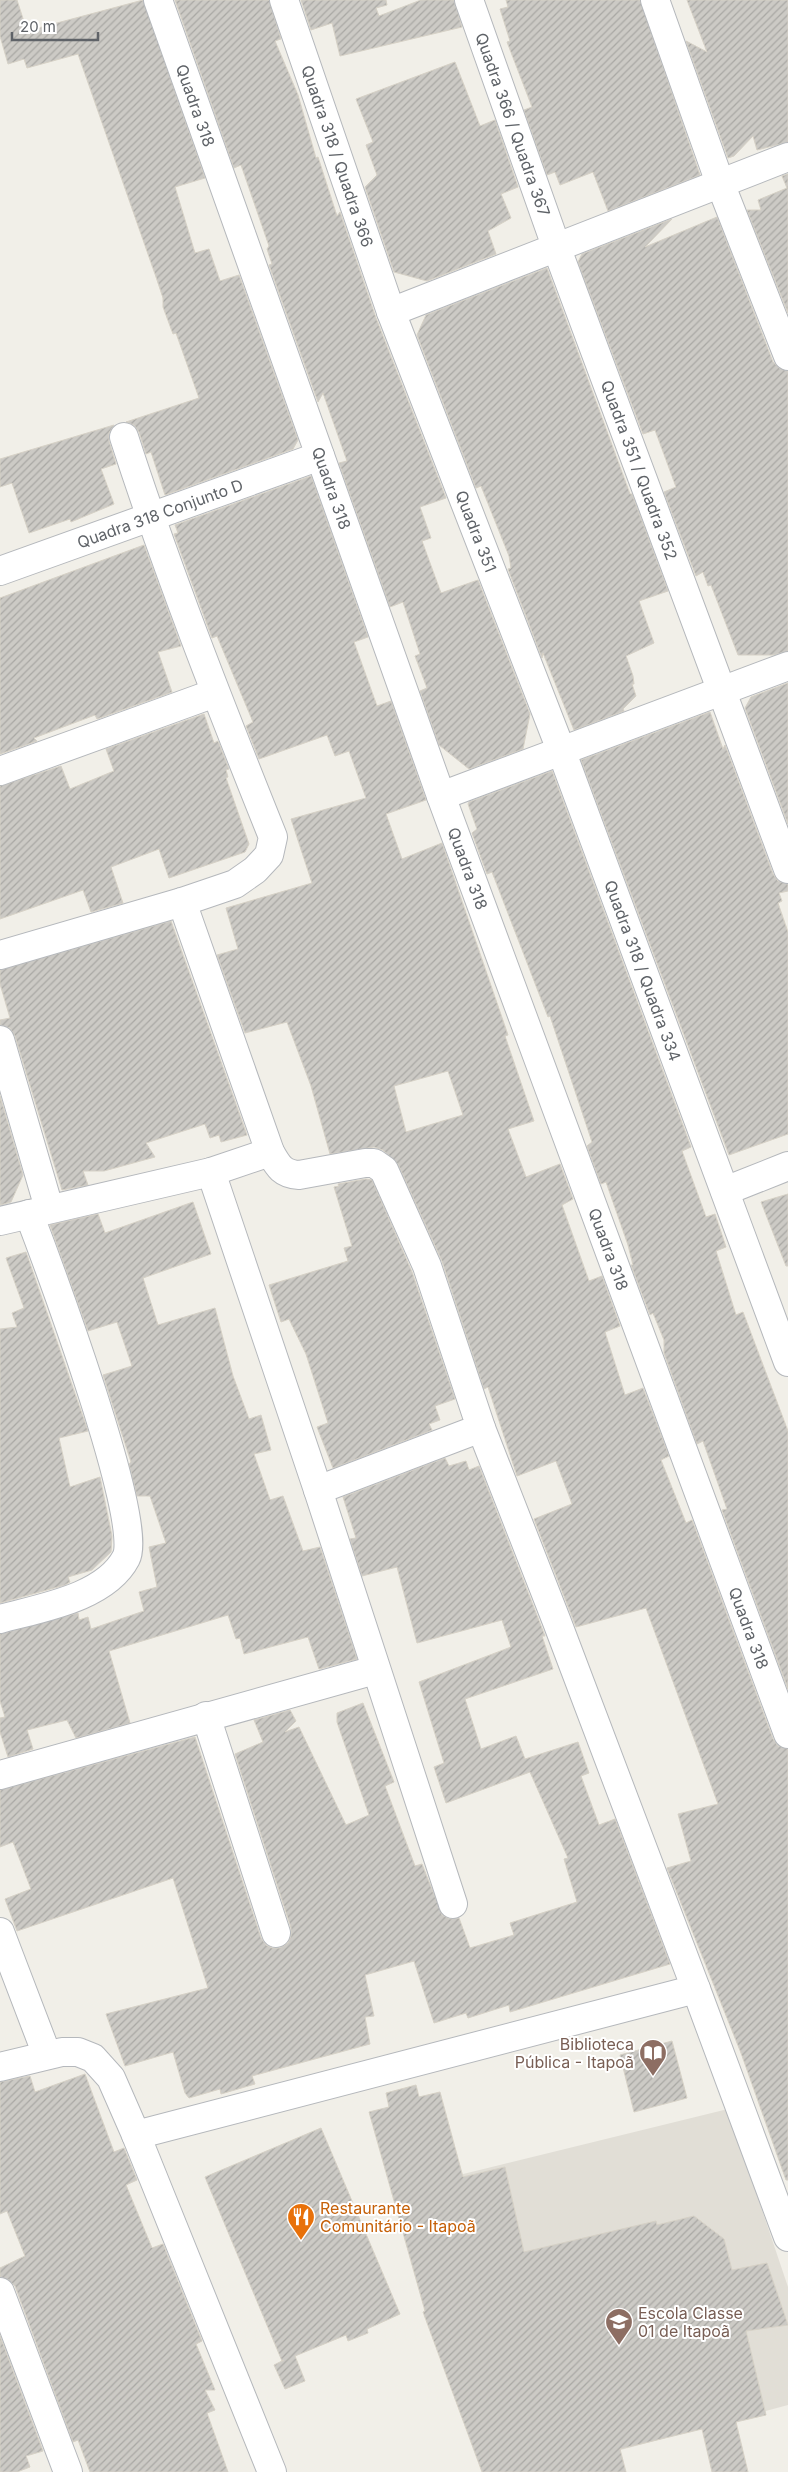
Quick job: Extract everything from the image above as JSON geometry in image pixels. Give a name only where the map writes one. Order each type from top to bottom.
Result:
[{"type":"street","name":"Quadra 318","points":[[158,0],[441,796],[788,1734]]},
{"type":"street","name":"Quadra 318 / Quadra 366","points":[[284,0],[391,312]]},
{"type":"street","name":"Quadra 366 / Quadra 367","points":[[469,0],[557,249]]},
{"type":"street","points":[[655,0],[720,183],[788,356]]},
{"type":"street","points":[[391,312],[557,249],[788,157]]},
{"type":"street","name":"Quadra 351 / Quadra 352","points":[[557,249],[788,869]]},
{"type":"street","name":"Quadra 351","points":[[391,312],[561,750]]},
{"type":"street","points":[[0,955],[182,902],[235,884],[256,870],[269,855],[272,837],[215,693],[150,516],[124,437]]},
{"type":"street","name":"Quadra 318 Conjunto D","points":[[0,571],[320,456]]},
{"type":"street","points":[[441,796],[788,666]]},
{"type":"street","points":[[0,771],[215,693]]},
{"type":"street","name":"Quadra 318 / Quadra 334","points":[[561,750],[788,1362]]},
{"type":"street","points":[[182,902],[270,1152],[279,1169],[289,1175],[299,1175],[374,1163],[384,1170],[427,1266],[480,1428],[557,1622],[788,2237]]},
{"type":"street","points":[[0,1040],[39,1211],[126,1513],[130,1544],[127,1556],[108,1581],[78,1597],[0,1619]]},
{"type":"street","points":[[0,1222],[39,1211],[211,1172],[270,1152]]},
{"type":"street","points":[[724,1191],[788,1166]]},
{"type":"street","points":[[211,1172],[318,1490],[375,1670],[453,1904]]},
{"type":"street","points":[[318,1490],[480,1428]]},
{"type":"street","points":[[0,1775],[375,1670]]},
{"type":"street","points":[[206,1716],[276,1933]]},
{"type":"street","points":[[0,1932],[48,2055]]},
{"type":"street","points":[[136,2135],[696,1989]]},
{"type":"street","points":[[0,2067],[62,2052],[78,2052],[93,2058],[111,2078],[136,2135],[272,2472]]},
{"type":"street","points":[[0,2292],[68,2472]]},
{"type":"shaded area","name":"Escola Classe 01 de Itapoã","points":[[728,2109],[788,2287],[788,2405],[539,2472],[394,2191]]},
{"type":"building","points":[[0,0],[17,0],[27,31],[143,0],[205,178],[175,187],[195,253],[209,249],[220,281],[239,275],[298,440],[293,449],[165,495],[151,452],[146,454],[139,432],[134,425],[126,422],[199,398],[176,333],[173,334],[163,307],[163,298],[156,277],[78,54],[27,68],[24,59],[8,64],[0,36]]},
{"type":"building","points":[[175,0],[269,0],[281,39],[275,41],[298,95],[316,158],[318,157],[337,216],[340,212],[376,318],[446,498],[420,507],[431,538],[422,541],[441,593],[478,580],[530,714],[523,749],[469,769],[439,745],[420,691],[427,688],[415,656],[420,654],[403,602],[390,607],[339,463],[347,461],[323,393],[318,402],[269,265],[272,264],[267,249],[269,246],[241,165],[234,168]]},
{"type":"building","points":[[301,0],[386,0],[387,5],[376,8],[379,16],[421,0],[454,0],[462,27],[340,56],[332,23],[311,30]]},
{"type":"building","points":[[506,0],[640,0],[700,175],[608,211],[593,172],[560,185],[555,172],[547,175],[524,110],[532,107],[507,42],[510,41],[500,9],[508,7]]},
{"type":"building","points":[[687,0],[788,0],[788,142],[757,150],[753,136],[734,156],[728,158],[686,41],[707,52]]},
{"type":"building","points":[[455,62],[480,126],[495,120],[518,187],[501,194],[511,218],[488,231],[496,254],[427,281],[394,272],[365,187],[377,175],[366,145],[373,142],[356,99]]},
{"type":"building","points":[[788,174],[788,313],[747,210],[761,210],[758,200],[787,188],[782,176]]},
{"type":"building","points":[[717,217],[773,362],[779,368],[788,371],[788,651],[773,655],[738,655],[711,585],[708,586],[703,572],[696,576],[664,492],[676,487],[655,430],[643,434],[578,262],[582,254],[672,219],[645,247]]},
{"type":"building","points":[[547,268],[630,494],[632,494],[668,591],[639,601],[654,643],[626,656],[633,676],[634,684],[632,684],[636,696],[623,709],[624,711],[574,730],[543,653],[542,658],[508,569],[511,568],[509,556],[481,486],[476,488],[417,335],[426,315]]},
{"type":"building","points":[[114,425],[109,433],[109,441],[116,464],[101,469],[114,504],[71,522],[70,519],[29,533],[12,483],[0,487],[0,459]]},
{"type":"building","points":[[311,476],[368,637],[354,642],[377,706],[391,701],[426,800],[386,814],[402,859],[442,843],[508,1035],[505,1036],[534,1121],[508,1129],[526,1177],[560,1164],[573,1199],[562,1205],[589,1281],[602,1276],[620,1326],[605,1332],[625,1395],[643,1388],[669,1456],[661,1460],[686,1523],[692,1520],[773,1739],[778,1746],[788,1749],[788,2180],[786,2180],[741,2053],[667,1868],[691,1861],[678,1814],[718,1804],[646,1608],[576,1627],[534,1519],[572,1504],[556,1461],[517,1476],[488,1387],[484,1389],[442,1261],[398,1164],[383,1150],[374,1147],[330,1154],[311,1086],[287,1022],[245,1033],[217,955],[238,949],[226,908],[312,883],[291,819],[366,798],[349,751],[335,756],[327,735],[259,759],[246,726],[253,722],[217,636],[212,638],[174,534],[178,533],[175,525]],"holes":[[[448,1071],[463,1115],[406,1132],[394,1086]]]},
{"type":"building","points":[[144,545],[181,646],[158,652],[172,692],[97,719],[95,715],[34,738],[37,741],[0,754],[0,598]]},
{"type":"building","points":[[788,683],[788,824],[745,708],[751,697]]},
{"type":"building","points":[[710,712],[723,749],[725,745],[773,874],[778,881],[788,884],[788,891],[779,893],[782,901],[778,903],[788,932],[788,1134],[729,1155],[581,760]]},
{"type":"building","points":[[204,714],[214,743],[218,741],[229,769],[226,770],[228,777],[226,778],[249,844],[245,852],[169,878],[159,849],[111,867],[123,903],[91,912],[83,890],[0,919],[0,786],[61,766],[70,789],[114,771],[106,749]]},
{"type":"building","points":[[552,771],[691,1147],[682,1151],[706,1217],[715,1214],[726,1247],[716,1251],[736,1315],[743,1312],[788,1431],[788,1689],[722,1510],[727,1509],[703,1441],[697,1444],[664,1353],[664,1340],[653,1313],[650,1315],[631,1265],[633,1265],[628,1245],[606,1182],[601,1184],[587,1146],[592,1142],[550,1016],[548,1017],[492,872],[487,874],[472,833],[477,829],[468,804],[469,802]]},
{"type":"building","points":[[171,921],[247,1135],[221,1142],[219,1135],[210,1138],[205,1124],[146,1143],[155,1157],[104,1171],[83,1171],[88,1185],[62,1190],[15,1036],[10,1028],[0,1025],[0,1020],[10,1018],[0,984],[0,970]]},
{"type":"building","points":[[0,1096],[23,1175],[11,1202],[0,1205]]},
{"type":"building","points":[[366,1179],[372,1180],[412,1272],[455,1399],[435,1406],[440,1420],[429,1424],[432,1430],[333,1468],[317,1427],[328,1423],[306,1354],[289,1319],[281,1322],[269,1285],[348,1261],[344,1248],[352,1246],[334,1187],[339,1186],[338,1184]]},
{"type":"building","points":[[788,1194],[788,1266],[786,1266],[761,1202]]},
{"type":"building","points":[[193,1202],[211,1254],[143,1278],[158,1325],[215,1308],[233,1376],[249,1419],[261,1415],[271,1450],[254,1454],[270,1500],[283,1496],[303,1551],[320,1547],[357,1659],[319,1669],[308,1637],[244,1654],[240,1638],[236,1639],[228,1615],[109,1651],[130,1723],[76,1738],[67,1720],[27,1730],[33,1749],[8,1757],[0,1732],[0,1718],[5,1717],[0,1701],[0,1634],[78,1613],[79,1620],[88,1617],[91,1629],[144,1611],[139,1592],[157,1587],[149,1547],[166,1543],[150,1496],[137,1496],[129,1464],[131,1462],[103,1375],[132,1366],[117,1322],[88,1331],[50,1225],[98,1214],[105,1233]]},
{"type":"building","points":[[26,1252],[88,1431],[59,1438],[70,1487],[100,1477],[112,1536],[111,1552],[92,1570],[68,1577],[70,1582],[65,1585],[0,1603],[0,1329],[17,1327],[12,1313],[24,1308],[6,1258]]},
{"type":"building","points":[[445,1458],[449,1466],[466,1461],[469,1470],[479,1466],[545,1636],[542,1636],[553,1669],[465,1699],[481,1749],[516,1736],[525,1759],[578,1742],[589,1773],[581,1776],[599,1825],[615,1819],[670,1964],[510,2012],[509,2005],[468,2018],[466,2013],[434,2023],[414,1961],[365,1975],[374,2016],[365,2017],[370,2044],[252,2076],[255,2084],[221,2094],[220,2089],[189,2098],[185,2093],[173,2052],[125,2066],[106,2014],[208,1988],[173,1878],[17,1931],[5,1899],[31,1889],[13,1842],[0,1847],[0,1790],[195,1737],[261,1938],[266,1945],[272,1948],[280,1948],[288,1943],[291,1936],[291,1928],[235,1754],[263,1742],[254,1720],[290,1710],[296,1721],[285,1732],[299,1727],[346,1825],[369,1815],[337,1722],[337,1713],[363,1703],[394,1782],[385,1786],[415,1866],[422,1864],[442,1915],[450,1919],[459,1918],[470,1948],[514,1935],[510,1923],[577,1902],[564,1859],[568,1858],[530,1772],[446,1803],[434,1767],[444,1763],[419,1682],[511,1647],[502,1620],[417,1643],[397,1567],[362,1576],[350,1539],[356,1538],[343,1497]]},
{"type":"building","name":"Biblioteca Pública - Itapoã","points":[[672,2041],[687,2098],[634,2112],[620,2055]]},
{"type":"building","points":[[85,2074],[114,2152],[124,2148],[137,2180],[126,2185],[152,2248],[163,2244],[202,2341],[196,2344],[215,2390],[205,2390],[215,2410],[207,2413],[228,2472],[90,2472],[78,2440],[73,2442],[15,2286],[9,2280],[0,2277],[0,2268],[25,2256],[7,2211],[0,2214],[0,2082],[30,2076],[35,2092]]},
{"type":"building","name":"Escola Classe 01 de Itapoã","points":[[416,2085],[419,2097],[440,2092],[463,2177],[505,2167],[524,2252],[656,2221],[657,2225],[694,2216],[724,2239],[732,2270],[767,2263],[788,2325],[746,2331],[766,2415],[736,2422],[748,2472],[712,2472],[702,2429],[620,2449],[626,2472],[482,2472],[423,2312],[425,2311],[369,2112],[389,2107],[386,2093]]},
{"type":"building","name":"Restaurante Comunitário - Itapoã","points":[[321,2128],[400,2314],[367,2329],[368,2333],[348,2341],[346,2335],[295,2356],[305,2381],[285,2389],[274,2365],[282,2361],[205,2177]]},
{"type":"building","points":[[0,2336],[43,2451],[26,2456],[30,2467],[17,2472],[0,2472]]},
{"type":"place","name":"Biblioteca Pública - Itapoã","points":[[653,2077]]},
{"type":"place","name":"Restaurante Comunitário - Itapoã","points":[[301,2241]]},
{"type":"place","name":"Escola Classe 01 de Itapoã","points":[[619,2346]]}]
